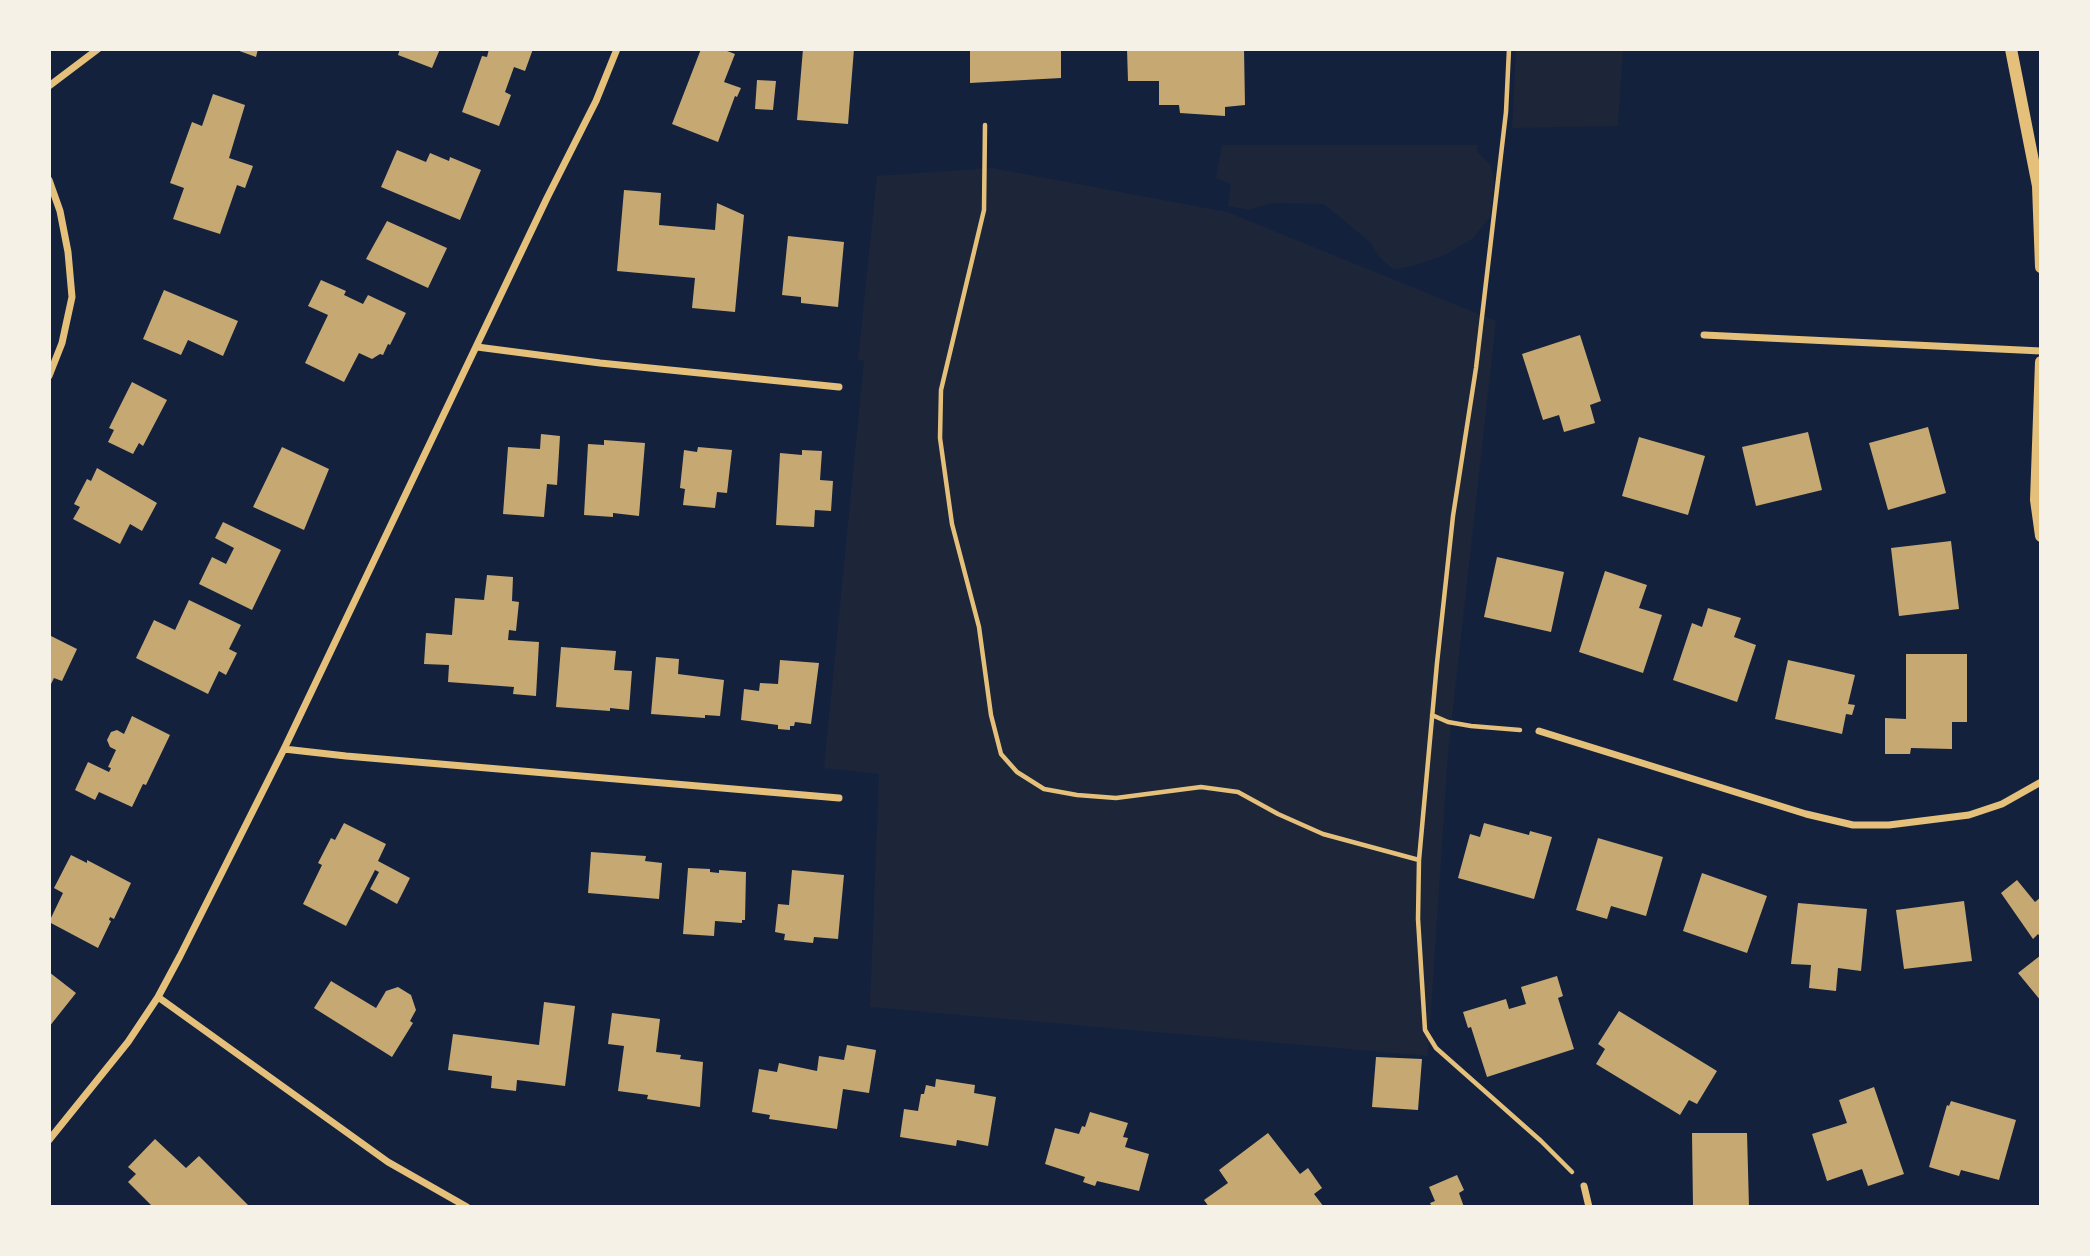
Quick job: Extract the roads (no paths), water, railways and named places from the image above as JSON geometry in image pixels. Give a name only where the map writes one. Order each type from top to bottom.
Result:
[{"type":"street","points":[[49,86],[98,49]]},
{"type":"street","points":[[49,1140],[128,1041],[158,997],[284,749],[596,101],[617,49]]},
{"type":"street","points":[[2011,49],[2038,186],[2041,267]]},
{"type":"street","points":[[49,180],[60,211],[68,252],[72,297],[62,343],[49,376]]},
{"type":"street","points":[[1704,335],[2041,351]]},
{"type":"street","points":[[477,347],[600,363],[839,387]]},
{"type":"street","points":[[2041,362],[2036,500],[2041,536]]},
{"type":"street","points":[[1539,732],[1806,814],[1853,825],[1889,825],[1969,815],[2001,804],[2041,782]]},
{"type":"street","points":[[284,749],[346,757],[839,797]]},
{"type":"street","points":[[158,997],[388,1162],[467,1207]]},
{"type":"street","points":[[1584,1186],[1589,1207]]}]
